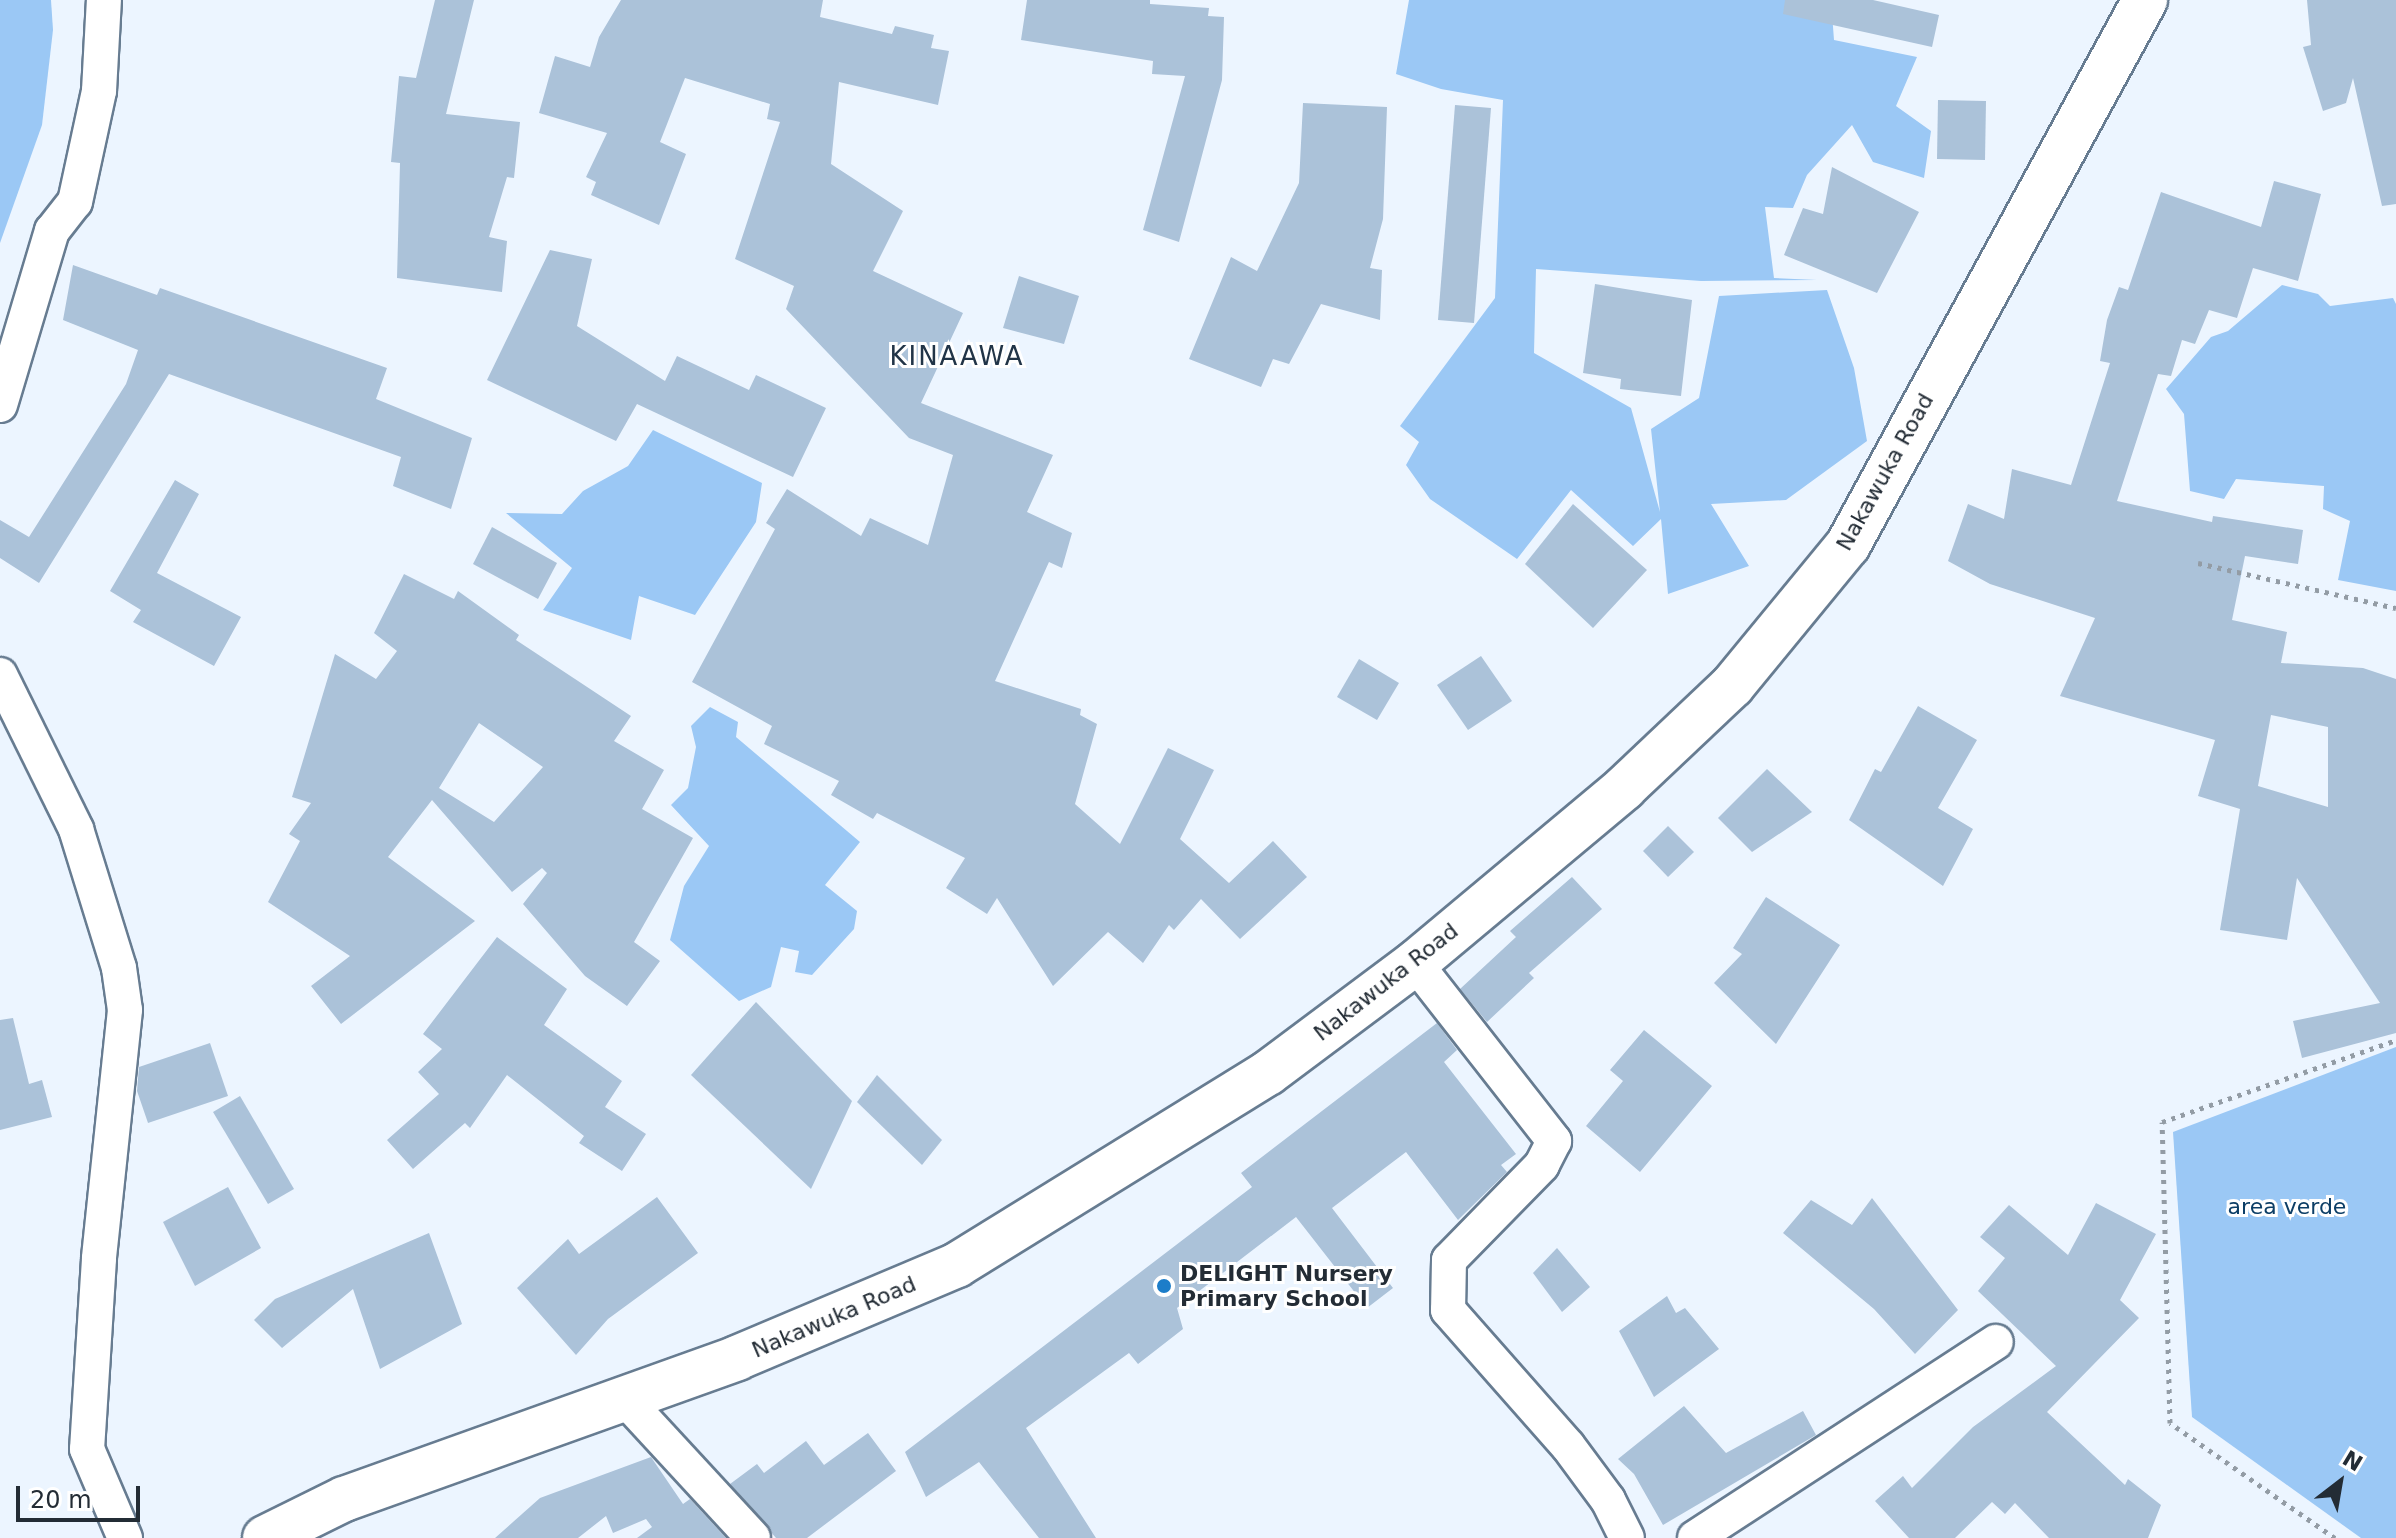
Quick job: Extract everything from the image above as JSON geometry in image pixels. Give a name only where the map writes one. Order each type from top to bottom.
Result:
[{"type":"main road","name":"Nakawuka Road","points":[[265,1538],[344,1499],[737,1358],[957,1265],[1268,1073],[1415,963],[1624,788],[1732,686],[1848,545],[2145,0]]},
{"type":"street","points":[[0,405],[52,231],[75,202],[99,91],[104,0]]},
{"type":"street","points":[[0,675],[76,829],[119,968],[125,1010],[99,1259],[87,1449],[125,1538]]},
{"type":"street","points":[[1415,963],[1554,1141],[1542,1165],[1449,1260],[1448,1310],[1568,1446],[1608,1500],[1627,1538]]},
{"type":"street","points":[[1695,1538],[1996,1342]]},
{"type":"street","points":[[624,1398],[753,1538]]},
{"type":"path","points":[[2198,563],[2396,608]]},
{"type":"path","points":[[2335,1538],[2170,1423],[2162,1122],[2396,1040]]},
{"type":"green space","points":[[0,0],[51,0],[53,30],[42,125],[0,243]]},
{"type":"green space","points":[[1409,0],[1831,0],[1834,40],[1917,57],[1896,106],[1931,131],[1924,178],[1873,162],[1852,125],[1807,175],[1793,208],[1765,207],[1774,278],[1817,280],[1701,281],[1536,269],[1534,353],[1631,408],[1660,512],[1651,429],[1699,398],[1719,296],[1827,290],[1854,368],[1867,441],[1786,500],[1711,504],[1749,566],[1668,594],[1661,519],[1633,546],[1571,490],[1517,559],[1430,499],[1406,465],[1419,442],[1400,426],[1495,298],[1503,100],[1441,89],[1396,74]]},
{"type":"green space","points":[[2282,285],[2318,294],[2330,306],[2393,298],[2396,304],[2396,591],[2338,580],[2350,521],[2323,509],[2324,486],[2236,479],[2224,499],[2190,491],[2184,414],[2166,389],[2211,337],[2228,331]]},
{"type":"green space","points":[[653,430],[762,483],[756,522],[695,615],[639,596],[631,640],[543,610],[572,568],[506,513],[562,514],[583,491],[628,466]]},
{"type":"green space","points":[[710,707],[738,722],[736,737],[860,842],[825,885],[857,911],[854,929],[812,975],[795,972],[799,951],[781,947],[771,987],[739,1001],[670,940],[684,886],[709,846],[671,805],[688,788],[696,747],[691,726]]},
{"type":"green space","name":"area verde","points":[[2396,1047],[2396,1538],[2361,1538],[2192,1417],[2173,1132]]},
{"type":"building","points":[[435,0],[474,0],[446,114],[520,122],[514,178],[507,177],[489,237],[507,241],[502,292],[397,278],[400,163],[391,162],[399,76],[416,78]]},
{"type":"building","points":[[621,0],[823,0],[820,17],[892,34],[895,26],[934,35],[931,48],[949,51],[938,105],[839,82],[831,164],[903,211],[873,271],[963,313],[921,403],[1053,455],[1027,512],[1072,533],[1062,568],[1049,562],[995,681],[1081,709],[1080,715],[1097,724],[1075,804],[1120,844],[1168,748],[1214,770],[1180,839],[1229,883],[1273,841],[1307,877],[1240,939],[1201,899],[1174,930],[1169,925],[1143,963],[1108,932],[1053,986],[997,898],[987,914],[946,888],[965,858],[877,813],[873,819],[831,795],[839,781],[764,744],[772,726],[692,682],[775,529],[766,523],[787,489],[861,536],[870,518],[928,545],[953,455],[909,438],[786,309],[794,286],[735,259],[780,122],[767,119],[770,104],[685,78],[660,142],[686,154],[659,225],[591,195],[596,182],[586,177],[607,133],[539,113],[555,56],[590,67],[599,37]]},
{"type":"building","points":[[1027,0],[1150,0],[1150,4],[1209,8],[1208,16],[1224,17],[1222,80],[1179,242],[1143,230],[1185,76],[1152,74],[1153,61],[1021,40]]},
{"type":"building","points":[[1785,0],[1873,0],[1939,15],[1932,47],[1783,14]]},
{"type":"building","points":[[2307,0],[2396,0],[2396,204],[2382,206],[2353,78],[2346,103],[2323,111],[2303,47],[2311,45]]},
{"type":"building","points":[[1938,100],[1986,101],[1985,160],[1937,159]]},
{"type":"building","points":[[1303,103],[1387,107],[1383,219],[1370,268],[1382,270],[1380,320],[1321,304],[1289,364],[1273,359],[1261,387],[1189,359],[1231,257],[1257,271],[1299,183]]},
{"type":"building","points":[[1455,105],[1491,108],[1474,323],[1438,320]]},
{"type":"building","points":[[1832,167],[1919,212],[1877,293],[1784,255],[1803,208],[1823,214]]},
{"type":"building","points":[[2274,181],[2321,194],[2298,281],[2253,268],[2237,318],[2209,310],[2195,344],[2182,340],[2171,376],[2158,374],[2117,501],[2212,522],[2213,516],[2303,530],[2298,564],[2245,556],[2232,620],[2287,632],[2281,663],[2363,668],[2396,679],[2396,1033],[2302,1058],[2293,1021],[2380,1003],[2297,878],[2287,940],[2220,930],[2240,809],[2198,796],[2215,740],[2060,696],[2095,618],[1990,584],[1948,561],[1968,504],[2004,519],[2012,469],[2071,485],[2110,363],[2100,361],[2107,320],[2119,287],[2128,290],[2161,192],[2261,227]],"holes":[[[2271,715],[2328,727],[2328,807],[2258,786]]]},
{"type":"building","points":[[550,250],[592,259],[577,326],[665,381],[677,356],[749,390],[756,375],[826,408],[793,477],[637,404],[616,441],[487,380]]},
{"type":"building","points":[[73,265],[157,295],[160,288],[387,368],[376,399],[472,438],[451,509],[393,486],[401,457],[169,374],[39,583],[0,558],[0,520],[29,537],[126,384],[138,350],[63,320]]},
{"type":"building","points":[[1019,276],[1079,296],[1064,344],[1003,328]]},
{"type":"building","points":[[1595,284],[1692,300],[1681,396],[1620,389],[1621,379],[1583,373]]},
{"type":"building","points":[[175,480],[199,494],[157,573],[241,617],[214,666],[133,622],[141,610],[110,591]]},
{"type":"building","points":[[1573,504],[1647,570],[1593,628],[1525,564]]},
{"type":"building","points":[[492,527],[557,563],[538,599],[473,564]]},
{"type":"building","points":[[404,574],[454,599],[458,591],[519,635],[516,640],[631,716],[614,741],[664,770],[642,809],[693,838],[634,942],[660,961],[627,1006],[585,976],[523,904],[547,873],[542,868],[512,892],[432,800],[388,857],[475,921],[341,1024],[311,986],[350,956],[268,902],[300,841],[289,834],[311,803],[292,797],[335,654],[376,679],[397,651],[374,633]],"holes":[[[479,723],[543,767],[494,822],[439,788]]]},
{"type":"building","points":[[1481,656],[1512,701],[1468,730],[1437,685]]},
{"type":"building","points":[[1359,659],[1399,683],[1377,720],[1337,697]]},
{"type":"building","points":[[1918,706],[1977,740],[1938,808],[1973,829],[1943,886],[1849,820],[1875,769],[1881,772]]},
{"type":"building","points":[[1767,769],[1812,812],[1752,852],[1718,818]]},
{"type":"building","points":[[1668,826],[1694,852],[1668,877],[1643,851]]},
{"type":"building","points":[[1572,877],[1602,909],[1529,973],[1534,978],[1487,1022],[1460,989],[1516,937],[1510,931]]},
{"type":"building","points":[[1766,897],[1840,945],[1776,1044],[1714,983],[1742,954],[1733,948]]},
{"type":"building","points":[[497,937],[567,989],[544,1025],[622,1081],[605,1107],[646,1134],[622,1171],[579,1143],[584,1136],[507,1075],[470,1128],[465,1123],[413,1169],[387,1140],[439,1094],[418,1072],[442,1049],[423,1034]]},
{"type":"building","points":[[756,1002],[852,1101],[811,1189],[691,1075]]},
{"type":"building","points":[[13,1018],[29,1084],[42,1080],[52,1117],[0,1130],[0,1020]]},
{"type":"building","name":"DELIGHT Nursery Primary School","points":[[1437,1023],[1457,1050],[1444,1062],[1516,1154],[1501,1165],[1507,1172],[1458,1220],[1406,1152],[1332,1208],[1393,1288],[1367,1308],[1296,1217],[1177,1308],[1183,1329],[1138,1364],[1129,1353],[1026,1428],[1096,1538],[1039,1538],[979,1462],[926,1497],[905,1452],[1252,1187],[1241,1173]]},
{"type":"building","points":[[1644,1030],[1712,1086],[1640,1172],[1586,1126],[1623,1081],[1610,1070]]},
{"type":"building","points":[[210,1043],[228,1096],[148,1123],[137,1091],[139,1067]]},
{"type":"building","points":[[877,1075],[942,1140],[922,1165],[857,1102]]},
{"type":"building","points":[[240,1096],[294,1189],[268,1204],[213,1112]]},
{"type":"building","points":[[228,1187],[261,1248],[195,1286],[163,1222]]},
{"type":"building","points":[[657,1197],[698,1253],[608,1319],[576,1355],[517,1288],[568,1239],[579,1254]]},
{"type":"building","points":[[1872,1198],[1958,1310],[1915,1354],[1874,1309],[1783,1233],[1811,1200],[1852,1225]]},
{"type":"building","points":[[2096,1203],[2156,1234],[2120,1300],[2139,1318],[2047,1412],[2125,1485],[2128,1479],[2161,1505],[2148,1538],[2049,1538],[2015,1503],[2005,1514],[1992,1502],[1955,1538],[1909,1538],[1875,1501],[1903,1476],[1912,1488],[1973,1427],[2056,1366],[1978,1291],[2005,1258],[1980,1237],[2009,1205],[2068,1255]]},
{"type":"building","points":[[429,1233],[462,1324],[380,1369],[353,1289],[282,1348],[254,1320],[275,1299]]},
{"type":"building","points":[[1557,1248],[1590,1287],[1562,1312],[1533,1273]]},
{"type":"building","points":[[1667,1296],[1676,1313],[1685,1308],[1719,1349],[1654,1397],[1619,1331]]},
{"type":"building","points":[[1684,1406],[1726,1453],[1803,1411],[1816,1435],[1663,1525],[1634,1474],[1618,1459]]},
{"type":"building","points":[[868,1433],[896,1471],[807,1538],[776,1538],[730,1484],[757,1464],[764,1473],[806,1441],[824,1465]]},
{"type":"building","points":[[651,1457],[683,1504],[690,1499],[726,1538],[637,1538],[652,1527],[646,1519],[613,1533],[606,1516],[578,1538],[495,1538],[540,1498]]},
{"type":"place","name":"DELIGHT Nursery Primary School","points":[[1164,1286]]},
{"type":"district","name":"KINAAWA","points":[[957,357]]}]
